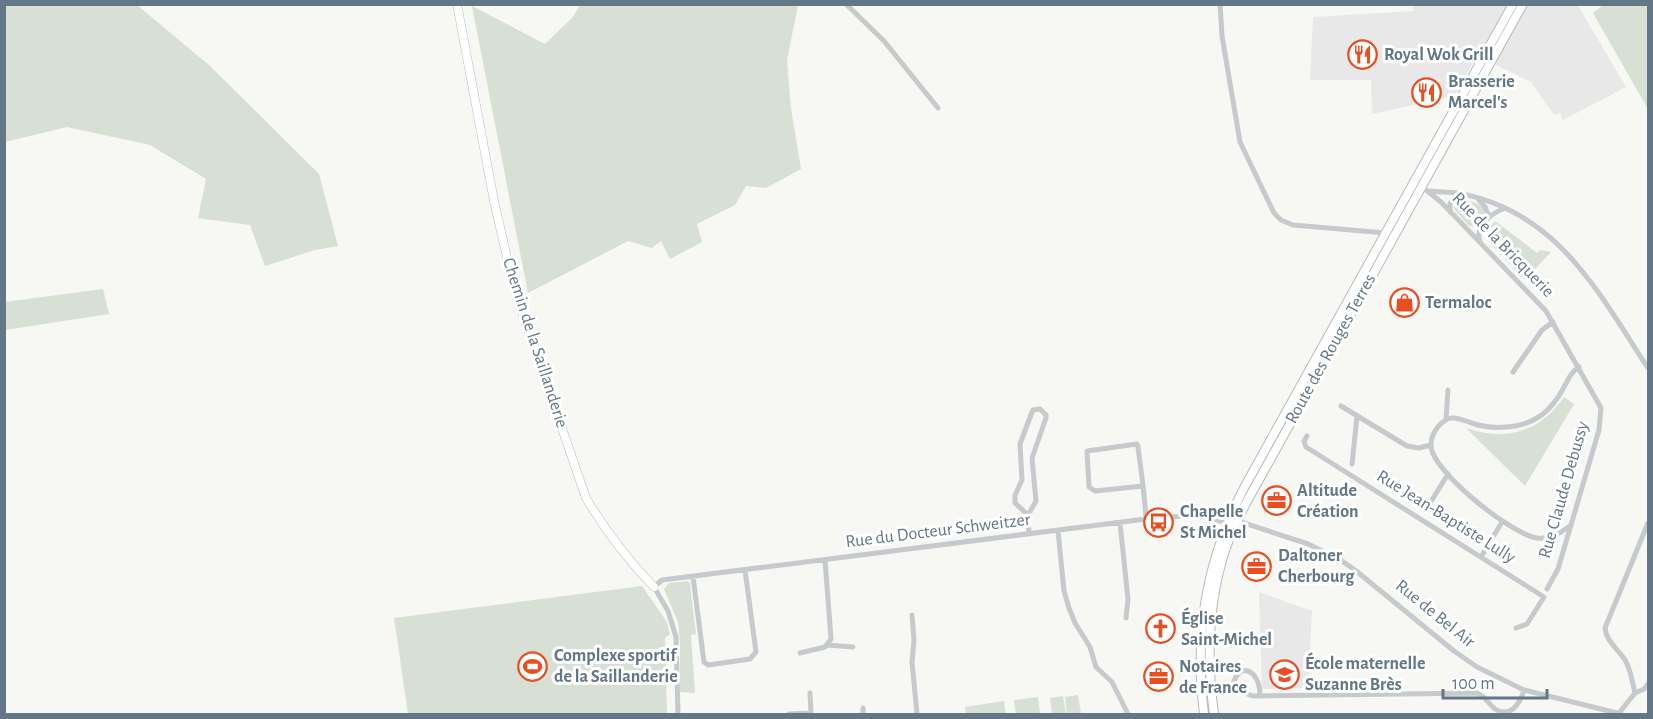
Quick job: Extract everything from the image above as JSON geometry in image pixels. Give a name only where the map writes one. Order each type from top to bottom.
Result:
[{"type":"main road","name":"Route des Rouges Terres","points":[[1214,714],[1210,633],[1216,590],[1233,521],[1250,476],[1386,233],[1422,186],[1513,4]]},
{"type":"main road","name":"Route des Rouges Terres","points":[[1204,714],[1200,682],[1203,611],[1213,563],[1233,521],[1523,4]]},
{"type":"street","name":"Chemin de la Saillanderie","points":[[457,4],[494,201],[522,314],[586,498],[612,538],[644,579],[654,587]]},
{"type":"street","points":[[846,4],[884,41],[938,108]]},
{"type":"street","points":[[1220,4],[1222,36],[1240,142],[1271,209],[1281,220],[1293,225],[1386,233]]},
{"type":"street","points":[[1422,186],[1458,193],[1504,208],[1541,230],[1576,262],[1648,368]]},
{"type":"street","name":"Rue de la Bricquerie","points":[[1422,186],[1467,228],[1539,302],[1579,367]]},
{"type":"street","points":[[1450,212],[1450,204],[1458,193]]},
{"type":"street","points":[[1478,199],[1485,207],[1489,217]]},
{"type":"street","points":[[1480,242],[1479,232],[1483,225],[1489,217],[1504,208]]},
{"type":"street","points":[[1467,228],[1483,225]]},
{"type":"street","points":[[1512,372],[1542,330],[1553,322]]},
{"type":"street","points":[[1570,526],[1557,535],[1544,539],[1527,536],[1502,522],[1448,474],[1434,455],[1431,445],[1438,427],[1446,419],[1452,418],[1487,427],[1513,426],[1545,414],[1552,407],[1572,371],[1579,367]]},
{"type":"street","name":"Rue Claude Debussy","points":[[1547,589],[1558,569],[1599,430],[1602,412],[1579,367]]},
{"type":"street","points":[[1446,419],[1448,390]]},
{"type":"street","points":[[1341,406],[1412,448],[1431,445]]},
{"type":"street","points":[[1028,515],[1016,503],[1015,495],[1022,480],[1020,444],[1033,410],[1040,409],[1046,418],[1032,458],[1036,501],[1028,515],[1029,534]]},
{"type":"street","points":[[1352,464],[1357,416]]},
{"type":"street","name":"Rue Jean-Baptiste Lully","points":[[1307,435],[1304,441],[1306,447],[1544,597],[1527,624],[1516,628]]},
{"type":"street","points":[[1143,486],[1095,491],[1089,487],[1088,450],[1137,444],[1143,486],[1146,519]]},
{"type":"street","points":[[1427,508],[1448,474]]},
{"type":"street","name":"Rue du Docteur Schweitzer","points":[[654,587],[662,580],[1146,519],[1197,515],[1219,521],[1233,521]]},
{"type":"street","name":"Rue de Bel Air","points":[[1233,521],[1308,544],[1339,559],[1466,659],[1524,690],[1620,714]]},
{"type":"street","points":[[1481,557],[1502,522]]},
{"type":"street","points":[[1120,523],[1128,599],[1126,618]]},
{"type":"street","points":[[1635,693],[1630,672],[1607,638],[1605,628],[1648,523]]},
{"type":"street","points":[[1058,531],[1064,591],[1069,608],[1075,623],[1090,647],[1096,667],[1112,682],[1128,714]]},
{"type":"street","points":[[825,560],[831,639],[827,645]]},
{"type":"street","points":[[693,577],[704,662],[708,664],[750,659],[756,652],[745,570]]},
{"type":"street","points":[[654,587],[668,610],[675,631],[678,714]]},
{"type":"street","points":[[912,615],[914,640],[912,662],[917,714]]},
{"type":"street","points":[[800,653],[827,645],[853,647]]},
{"type":"street","points":[[1232,689],[1236,675],[1249,671],[1258,681],[1260,696]]},
{"type":"street","points":[[1620,714],[1635,693],[1644,689],[1648,684]]},
{"type":"street","points":[[1211,688],[1226,687],[1248,695],[1260,696],[1477,693],[1482,695],[1498,712],[1505,714],[1512,712],[1518,706],[1524,690]]},
{"type":"street","points":[[789,714],[811,714],[810,693]]},
{"type":"shaded area","points":[[1413,4],[1577,4],[1626,87],[1563,120],[1560,113],[1554,115],[1531,82],[1477,56],[1454,96],[1372,114],[1371,80],[1310,80],[1313,17],[1414,11]]},
{"type":"shaded area","points":[[4,5],[137,5],[210,66],[319,174],[338,246],[315,250],[265,266],[250,225],[198,218],[206,179],[150,145],[67,127],[5,142]]},
{"type":"shaded area","points":[[580,5],[798,5],[787,60],[791,109],[801,169],[766,188],[746,186],[735,205],[697,224],[702,242],[670,259],[661,241],[652,248],[628,241],[528,293],[472,6],[545,44],[572,18]]},
{"type":"shaded area","points":[[1601,5],[1648,5],[1648,109],[1593,13]]},
{"type":"shaded area","points":[[1456,200],[1471,201],[1479,205],[1486,217],[1475,227],[1468,225],[1454,209]]},
{"type":"shaded area","points":[[1495,221],[1537,253],[1540,250],[1551,252],[1525,280],[1485,238],[1485,233]]},
{"type":"shaded area","points":[[103,289],[109,314],[5,330],[5,302]]},
{"type":"shaded area","points":[[1564,397],[1574,404],[1525,486],[1466,428],[1495,434],[1521,431],[1544,419]]},
{"type":"shaded area","points":[[688,581],[696,634],[691,635],[695,693],[680,692],[678,622],[664,589],[669,583]]},
{"type":"shaded area","name":"Complexe sportif de la Saillanderie","points":[[642,586],[667,622],[670,634],[665,638],[667,714],[408,714],[394,618]]},
{"type":"shaded area","points":[[1259,592],[1312,611],[1308,688],[1262,689]]},
{"type":"shaded area","points":[[1078,695],[1081,714],[1067,714],[1065,697]]},
{"type":"shaded area","points":[[1063,696],[1066,714],[1052,714],[1050,698]]},
{"type":"shaded area","points":[[1038,697],[1040,714],[1016,714],[1014,700]]},
{"type":"shaded area","points":[[1004,701],[1006,714],[966,714],[965,707]]},
{"type":"place","name":"Royal Wok Grill","points":[[1363,55]]},
{"type":"place","name":"Brasserie Marcel's","points":[[1427,92]]},
{"type":"place","name":"Termaloc","points":[[1404,303]]},
{"type":"place","name":"Altitude Création","points":[[1276,501]]},
{"type":"place","name":"Chapelle St Michel","points":[[1159,522]]},
{"type":"place","name":"Daltoner Cherbourg","points":[[1257,566]]},
{"type":"place","name":"Église Saint-Michel","points":[[1160,629]]},
{"type":"place","name":"Complexe sportif de la Saillanderie","points":[[533,666]]},
{"type":"place","name":"École maternelle Suzanne Brès","points":[[1284,674]]},
{"type":"place","name":"Notaires de France","points":[[1158,677]]}]
